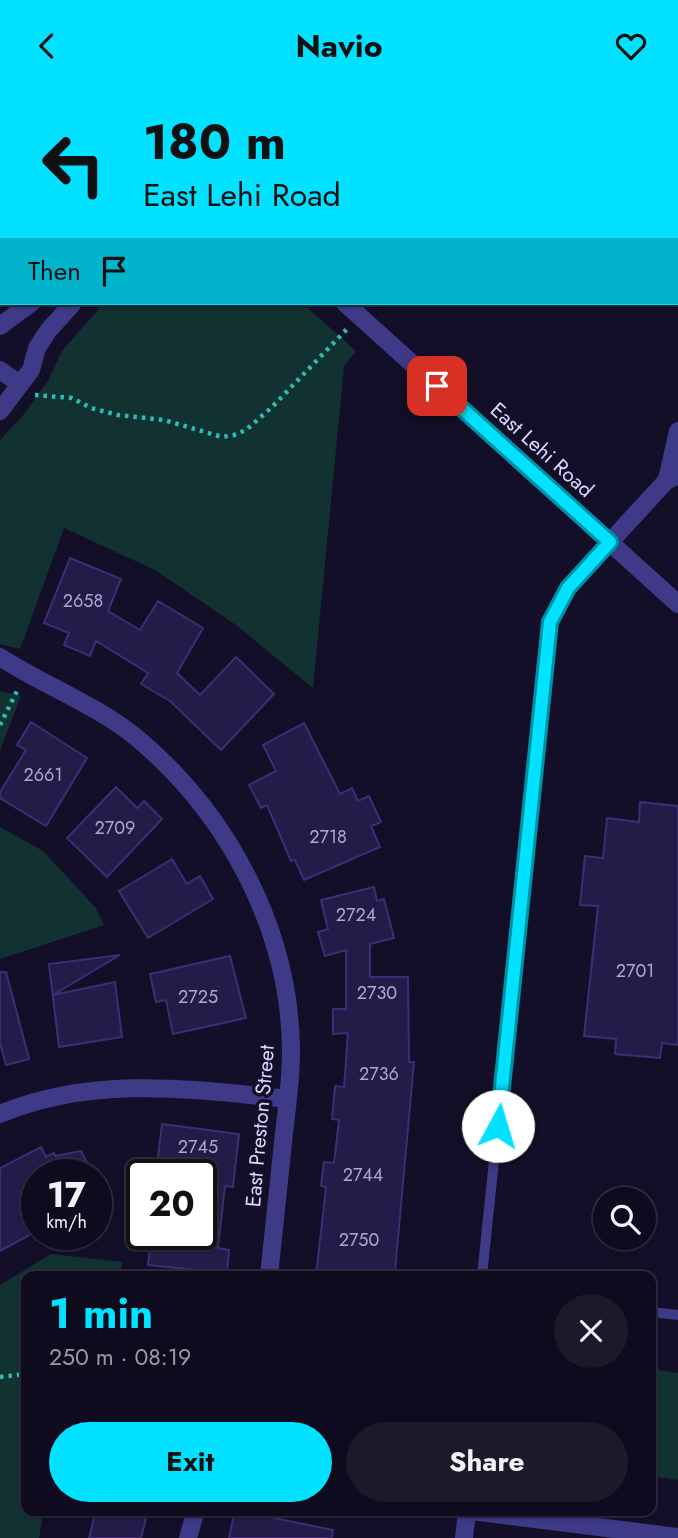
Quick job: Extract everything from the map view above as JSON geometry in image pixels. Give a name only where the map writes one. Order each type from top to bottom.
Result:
[{"type":"street","points":[[0,326],[11,321],[30,305]]},
{"type":"street","points":[[0,411],[31,370],[37,348],[48,331],[72,305]]},
{"type":"street","name":"East Lehi Road","points":[[347,305],[678,604]]},
{"type":"street","points":[[0,370],[20,384]]},
{"type":"street","points":[[610,542],[673,478],[678,431]]},
{"type":"street","name":"East Preston Street","points":[[0,657],[24,673],[66,691],[136,737],[204,806],[228,840],[252,885],[280,965],[291,1054],[270,1271]]},
{"type":"street","name":"East Preston Street","points":[[0,674],[24,673]]},
{"type":"street","points":[[0,1114],[56,1096],[129,1086],[288,1099]]},
{"type":"street","points":[[188,1538],[194,1516]]},
{"type":"street","points":[[464,1538],[465,1516]]},
{"type":"street","points":[[506,1516],[678,1537]]},
{"type":"lane","points":[[483,1271],[550,622],[568,588],[610,542]]},
{"type":"lane","points":[[656,1313],[678,1315]]},
{"type":"path","points":[[20,384],[32,395],[72,398],[92,408],[118,415],[164,420],[222,437],[234,435],[246,430],[271,408],[360,316]]},
{"type":"path","points":[[0,725],[24,673]]},
{"type":"path","points":[[0,1377],[21,1375]]},
{"type":"green space","points":[[102,305],[304,305],[356,351],[344,366],[313,688],[236,625],[155,570],[64,528],[20,649],[0,644],[0,440],[21,418],[48,381],[62,351]]},
{"type":"green space","points":[[0,691],[21,696],[0,750]]},
{"type":"green space","points":[[0,827],[43,851],[95,907],[104,925],[0,959]]},
{"type":"green space","points":[[51,1254],[122,1262],[121,1271],[23,1271]]},
{"type":"green space","points":[[21,1272],[21,1516],[43,1516],[39,1538],[0,1538],[0,1285]]},
{"type":"green space","points":[[656,1370],[678,1373],[678,1480],[656,1477]]},
{"type":"building","points":[[70,558],[121,579],[108,611],[140,630],[158,601],[203,628],[177,673],[200,695],[236,657],[274,694],[221,750],[170,701],[141,684],[148,673],[96,641],[90,656],[64,645],[69,633],[44,623]]},
{"type":"building","points":[[31,722],[87,758],[46,826],[0,798],[0,792],[26,750],[17,745]]},
{"type":"building","points":[[304,723],[340,794],[352,788],[358,801],[369,796],[381,822],[371,826],[380,847],[304,880],[295,860],[291,861],[267,805],[261,808],[249,785],[276,771],[263,745]]},
{"type":"building","points":[[116,787],[137,808],[144,801],[162,819],[107,877],[67,838]]},
{"type":"building","points":[[640,802],[678,806],[678,1045],[662,1043],[660,1058],[615,1054],[616,1039],[584,1036],[598,906],[580,905],[585,856],[603,858],[607,818],[639,822]]},
{"type":"building","points":[[172,859],[187,884],[200,876],[213,899],[148,938],[119,891]]},
{"type":"building","points":[[374,887],[377,901],[384,899],[394,938],[370,944],[370,977],[408,977],[409,1062],[414,1062],[395,1271],[317,1271],[326,1187],[321,1186],[324,1162],[334,1163],[339,1120],[332,1119],[335,1086],[344,1087],[348,1033],[333,1034],[333,1009],[346,1009],[346,950],[325,956],[318,932],[328,929],[321,900]]},
{"type":"building","points":[[120,955],[53,995],[115,982],[122,1037],[59,1047],[49,964]]},
{"type":"building","points":[[230,956],[246,1018],[173,1034],[166,1000],[156,1002],[150,974]]},
{"type":"building","points":[[0,972],[6,972],[29,1059],[6,1065],[0,1043]]},
{"type":"building","points":[[162,1124],[239,1134],[233,1187],[225,1186],[218,1248],[229,1250],[227,1271],[148,1265],[150,1250],[217,1250],[217,1159],[158,1159]]},
{"type":"building","points":[[41,1147],[46,1157],[54,1153],[55,1156],[81,1151],[85,1159],[21,1159],[21,1240],[0,1251],[0,1168]]},
{"type":"building","points":[[94,1516],[146,1516],[141,1538],[89,1538]]},
{"type":"building","points":[[234,1516],[264,1516],[333,1530],[332,1538],[229,1538]]},
{"type":"route","points":[[437,386],[610,542],[568,588],[550,622],[498,1126]]}]
